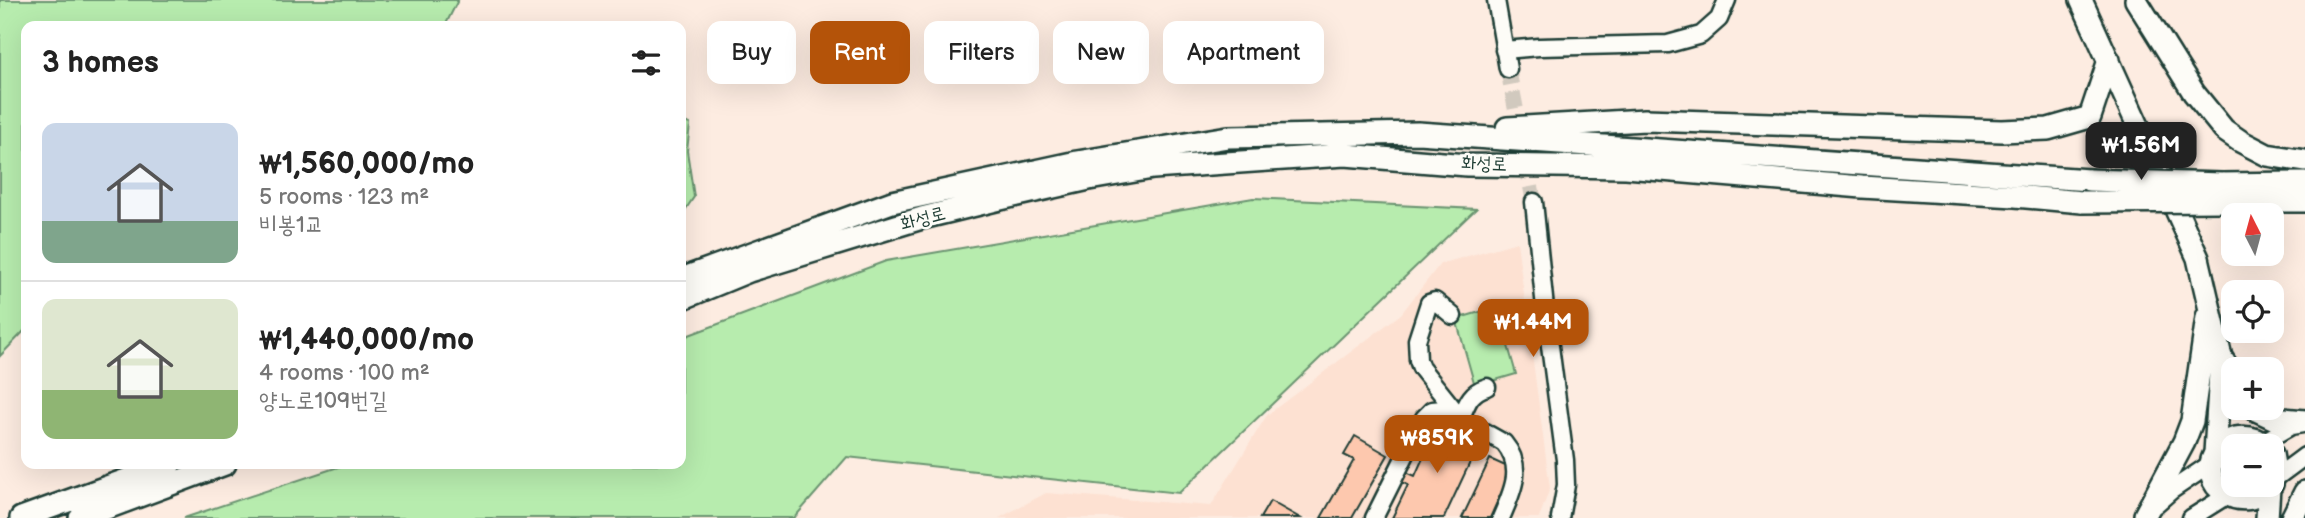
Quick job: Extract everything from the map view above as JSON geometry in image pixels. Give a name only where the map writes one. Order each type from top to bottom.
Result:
[{"type":"main road","points":[[2081,0],[2198,258],[2221,357],[2213,458],[2214,482],[2230,504],[2258,497]]},
{"type":"main road","points":[[2136,0],[2194,93],[2224,130],[2267,155],[2305,160]]},
{"type":"main road","points":[[1418,133],[1645,120],[2002,131],[2048,129],[2090,117],[2109,60]]},
{"type":"main road","name":"화성로","points":[[686,277],[892,202],[1077,162],[1228,137],[1418,133],[2089,180],[2305,201]]},
{"type":"main road","name":"화성로","points":[[686,297],[749,271],[922,218],[1000,199],[1089,179],[1153,169],[1284,159],[1345,155],[1467,165],[1626,167],[2082,202],[2305,183]]},
{"type":"main road","points":[[2144,516],[2184,442],[2192,421],[2209,305]]},
{"type":"main road","points":[[2284,419],[2305,422]]},
{"type":"main road","points":[[2213,458],[2221,449]]},
{"type":"main road","points":[[21,518],[156,469]]},
{"type":"main road","points":[[80,518],[212,469]]},
{"type":"main road","points":[[2292,518],[2305,492]]},
{"type":"main road","points":[[2267,518],[2269,497]]},
{"type":"street","points":[[1496,0],[1508,69]]},
{"type":"street","points":[[1504,50],[1668,44],[1701,35],[1719,19],[1727,0]]},
{"type":"street","points":[[1534,202],[1565,460],[1566,485],[1560,518]]},
{"type":"street","points":[[1454,316],[1435,301],[1429,303],[1417,340],[1416,354],[1422,368],[1461,418]]},
{"type":"street","points":[[1461,418],[1471,396],[1477,390],[1487,387]]},
{"type":"street","points":[[1374,518],[1427,414],[1432,410],[1443,409],[1504,443],[1514,461],[1517,479],[1501,518]]},
{"type":"street","points":[[2280,434],[2291,426],[2305,422]]},
{"type":"street","points":[[2284,473],[2305,456]]},
{"type":"street","points":[[2144,516],[2213,458]]},
{"type":"street","points":[[2192,518],[2230,504]]},
{"type":"shaded area","points":[[1517,242],[1550,488],[1539,518],[999,518],[1046,493],[1211,506],[1267,415],[1401,314],[1440,264]]},
{"type":"green space","points":[[0,0],[458,0],[448,21],[21,21],[21,334],[0,356]]},
{"type":"green space","points":[[686,123],[690,124],[687,151],[694,197],[686,209]]},
{"type":"green space","points":[[1253,198],[1476,209],[1179,493],[847,457],[794,518],[184,518],[332,469],[686,469],[686,336],[886,261]]},
{"type":"green space","points":[[1497,307],[1516,374],[1475,386],[1456,319]]},
{"type":"building","points":[[1439,422],[1480,441],[1444,518],[1392,518],[1408,485],[1397,480],[1402,470],[1415,476]]},
{"type":"building","points":[[1355,436],[1388,455],[1352,518],[1321,518],[1354,460],[1344,455]]},
{"type":"building","points":[[1490,459],[1512,469],[1490,518],[1462,518]]},
{"type":"building","points":[[1270,501],[1300,518],[1260,518]]},
{"type":"tunnel","points":[[1508,69],[1534,202]]}]
